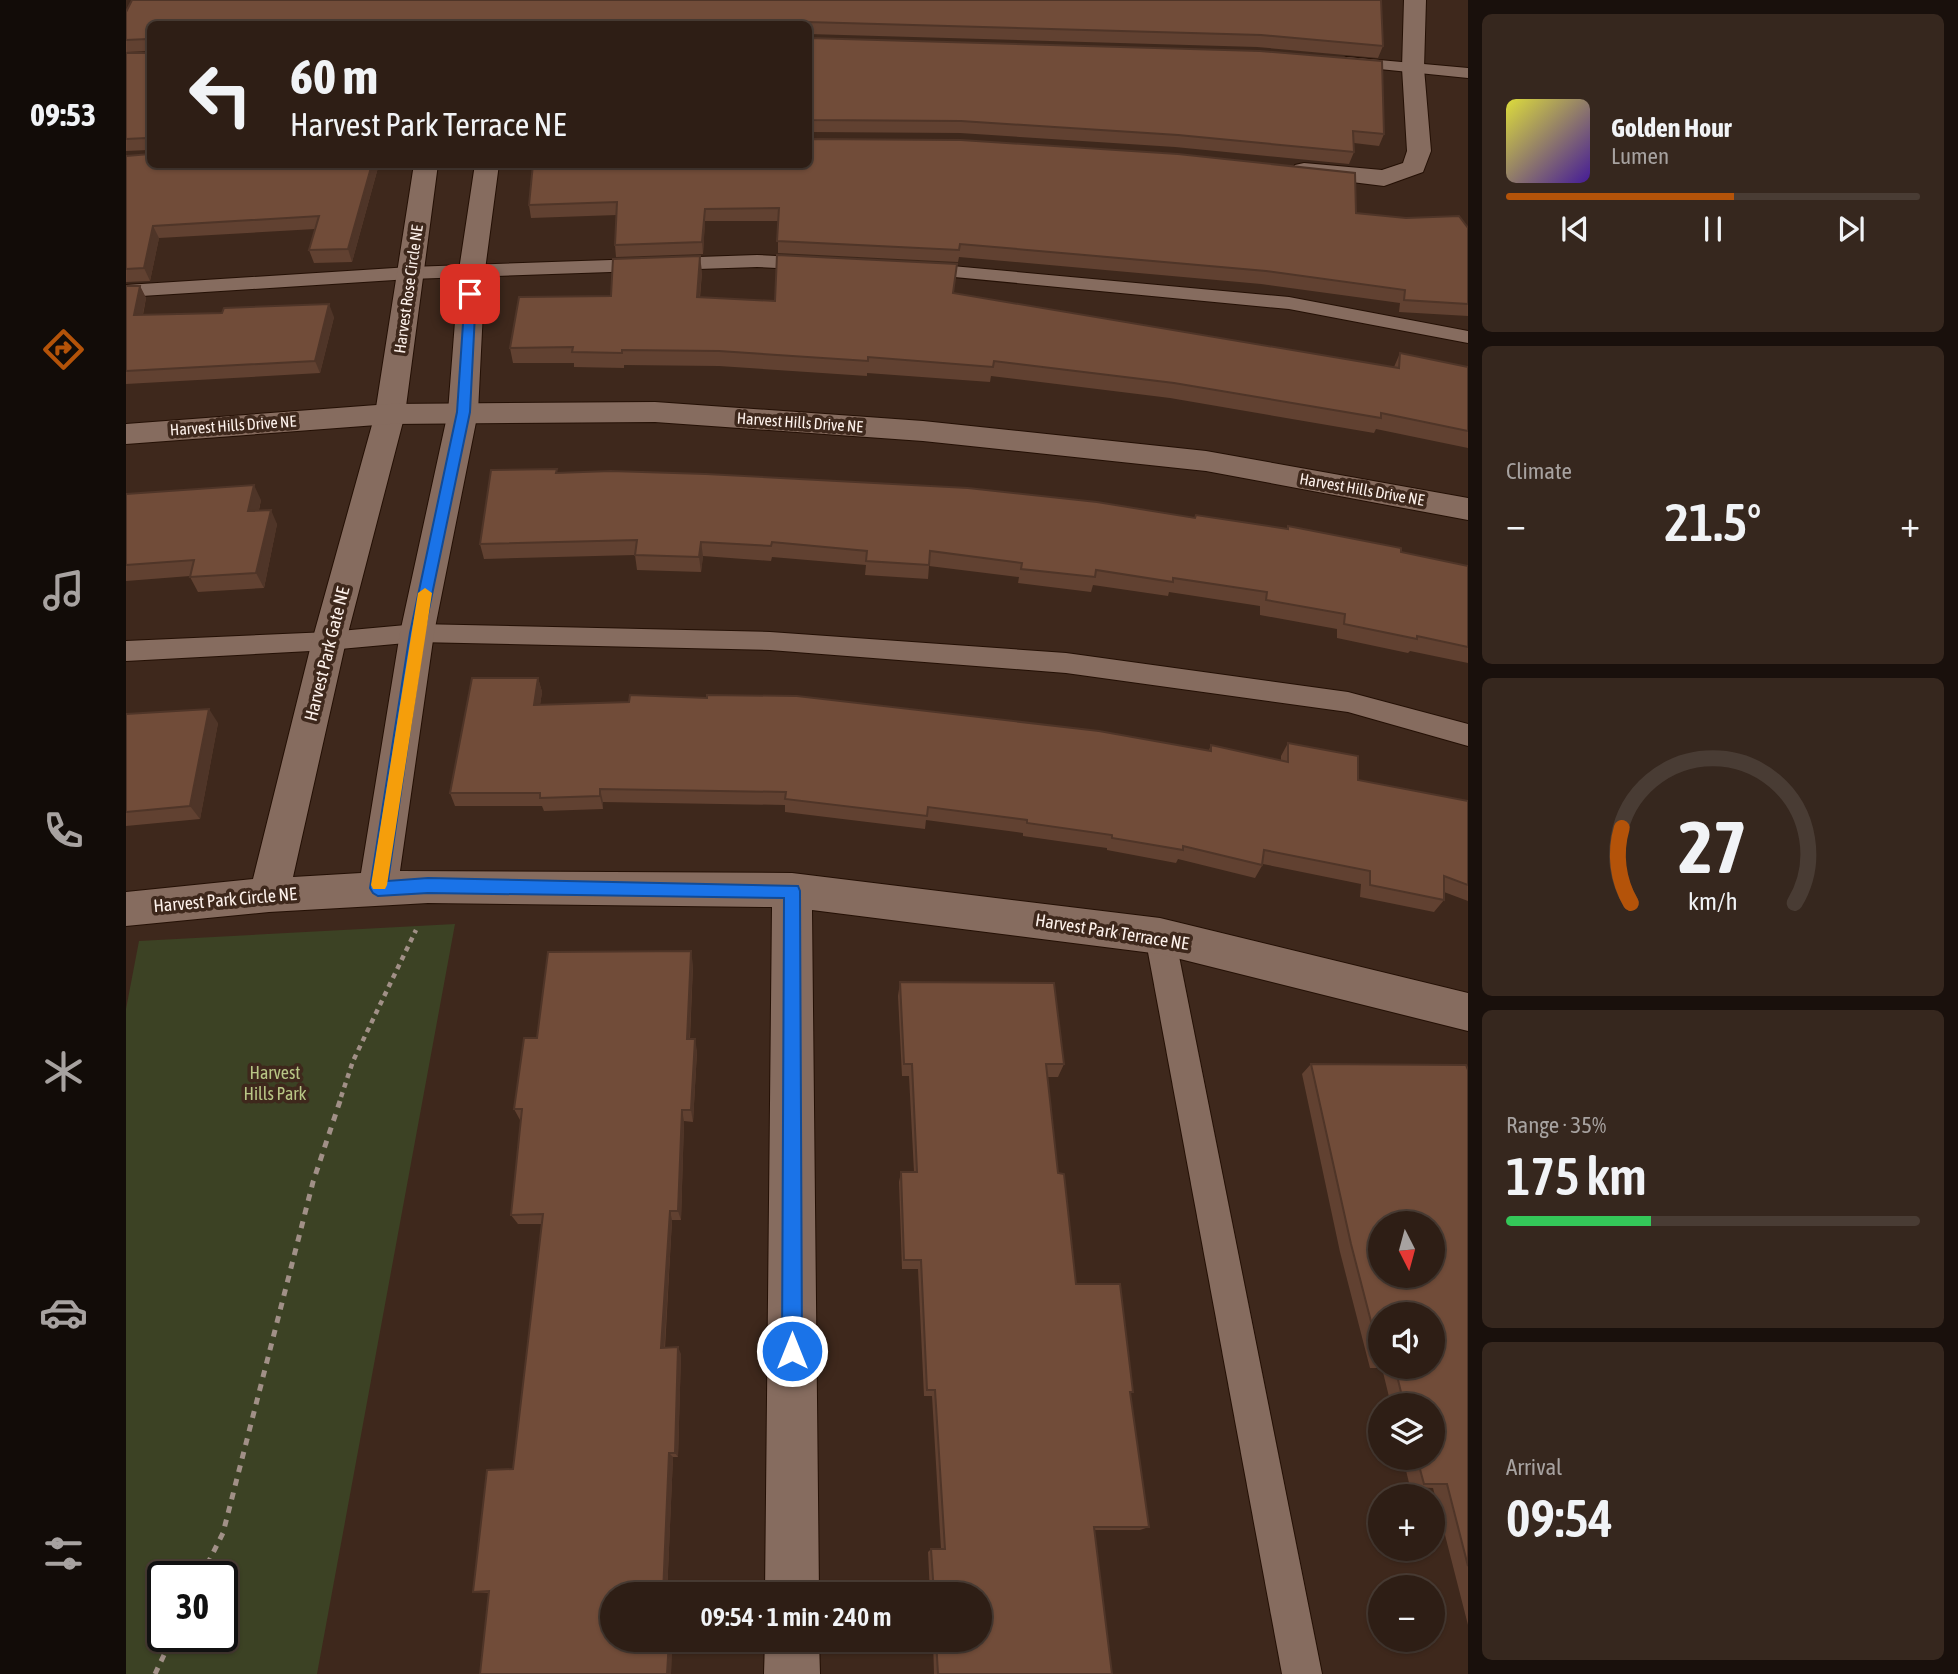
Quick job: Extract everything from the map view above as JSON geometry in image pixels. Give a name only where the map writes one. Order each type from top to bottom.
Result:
[{"type":"street","points":[[1286,168],[1384,178],[1404,173],[1414,167],[1419,151],[1413,68],[1415,0]]},
{"type":"street","name":"Harvest Rose Circle NE","points":[[390,414],[425,168]]},
{"type":"street","points":[[378,888],[417,633],[463,412],[472,270],[486,168]]},
{"type":"street","name":"Harvest Hills Drive NE","points":[[126,433],[390,414],[654,412],[923,431],[1206,461],[1468,509]]},
{"type":"street","name":"Harvest Park Gate NE","points":[[269,895],[329,641],[390,414]]},
{"type":"street","name":"Harvest Park Terrace NE","points":[[324,892],[428,886],[792,891],[1160,936],[1468,1012]]},
{"type":"street","points":[[792,891],[792,1582]]},
{"type":"street","name":"Harvest Park Circle NE","points":[[126,909],[324,892]]},
{"type":"street","points":[[792,1652],[792,1674]]},
{"type":"lane","points":[[1335,61],[1468,73]]},
{"type":"lane","points":[[126,291],[410,272],[757,261],[838,265]]},
{"type":"lane","points":[[905,268],[1289,303],[1468,337]]},
{"type":"lane","points":[[126,651],[329,641],[417,633],[770,641],[1066,663],[1348,702],[1468,736]]},
{"type":"lane","points":[[1160,936],[1302,1674]]},
{"type":"path","points":[[209,1561],[223,1533],[313,1182],[353,1061],[418,927],[428,886]]},
{"type":"path","points":[[155,1674],[165,1652]]},
{"type":"green space","name":"Harvest Hills Park","points":[[455,924],[317,1674],[126,1674],[126,1009],[139,941]]},
{"type":"building","points":[[132,0],[1381,0],[1383,46],[1261,35],[812,21],[147,21],[147,39],[126,40],[126,12]]},
{"type":"building","points":[[812,38],[1260,51],[1382,61],[1384,134],[1353,131],[1354,152],[1178,135],[961,121],[812,120]]},
{"type":"building","points":[[126,53],[147,53],[147,149],[146,138],[126,139]]},
{"type":"building","points":[[812,139],[961,140],[1178,154],[1355,173],[1356,213],[1406,218],[1459,216],[1468,228],[1468,304],[1404,300],[1405,290],[1266,271],[960,244],[959,250],[777,241],[779,208],[705,209],[702,242],[615,245],[617,202],[529,205],[533,168],[812,168]]},
{"type":"building","points":[[147,154],[147,168],[371,168],[348,249],[309,250],[319,216],[153,226],[144,268],[126,269],[126,156]]},
{"type":"building","points":[[777,255],[957,264],[953,293],[1399,368],[1400,353],[1468,367],[1468,431],[1381,413],[1381,418],[1174,383],[994,361],[993,367],[868,357],[868,361],[719,351],[622,350],[622,353],[572,352],[573,347],[510,348],[519,297],[611,296],[613,259],[700,256],[697,297],[775,301]]},
{"type":"building","points":[[126,286],[140,286],[134,315],[222,313],[224,308],[329,304],[315,361],[126,371]]},
{"type":"building","points":[[557,469],[556,473],[611,471],[706,474],[968,488],[1097,502],[1195,518],[1196,515],[1288,529],[1288,526],[1401,548],[1401,552],[1468,566],[1468,647],[1344,624],[1345,614],[1266,600],[1267,592],[1096,570],[1095,577],[1021,569],[1022,563],[930,551],[929,565],[866,561],[867,551],[772,542],[771,546],[701,542],[699,557],[635,555],[637,540],[480,544],[491,470]]},
{"type":"building","points":[[254,485],[248,511],[271,510],[256,573],[190,577],[194,560],[126,565],[126,494]]},
{"type":"building","points":[[472,678],[538,678],[534,705],[629,702],[630,695],[707,698],[707,695],[797,696],[1099,731],[1211,751],[1211,745],[1288,762],[1288,743],[1358,756],[1358,780],[1468,801],[1468,885],[1444,876],[1444,900],[1370,885],[1370,871],[1264,850],[1262,865],[1183,846],[1183,850],[1112,838],[1112,835],[1027,823],[1027,820],[928,807],[927,816],[785,799],[786,792],[600,789],[600,796],[540,798],[540,793],[450,793]]},
{"type":"building","points":[[209,709],[190,806],[126,812],[126,714]]},
{"type":"building","points":[[691,951],[687,1039],[695,1039],[691,1110],[682,1110],[678,1211],[670,1211],[661,1348],[678,1347],[675,1453],[669,1453],[664,1582],[600,1582],[600,1652],[668,1652],[667,1674],[480,1674],[489,1591],[473,1592],[487,1470],[513,1469],[543,1214],[511,1215],[522,1109],[514,1109],[524,1038],[537,1038],[548,952]]},
{"type":"building","points":[[900,982],[1054,983],[1064,1064],[1046,1064],[1058,1173],[1064,1174],[1076,1284],[1120,1284],[1133,1392],[1130,1392],[1149,1527],[1094,1527],[1112,1674],[938,1674],[937,1652],[992,1652],[992,1582],[933,1582],[931,1549],[945,1549],[935,1390],[927,1390],[921,1260],[904,1260],[901,1172],[917,1172],[912,1064],[904,1064]]},
{"type":"building","points":[[1311,1064],[1466,1065],[1468,1566],[1447,1484],[1424,1484],[1420,1470],[1445,1470],[1445,1393],[1401,1393],[1398,1379],[1445,1379],[1445,1302],[1368,1302],[1368,1310]]},
{"type":"slow traffic","points":[[379,885],[425,593]]},
{"type":"route","points":[[470,294],[463,412],[417,633],[378,888],[428,886],[792,891],[792,1351]]}]
